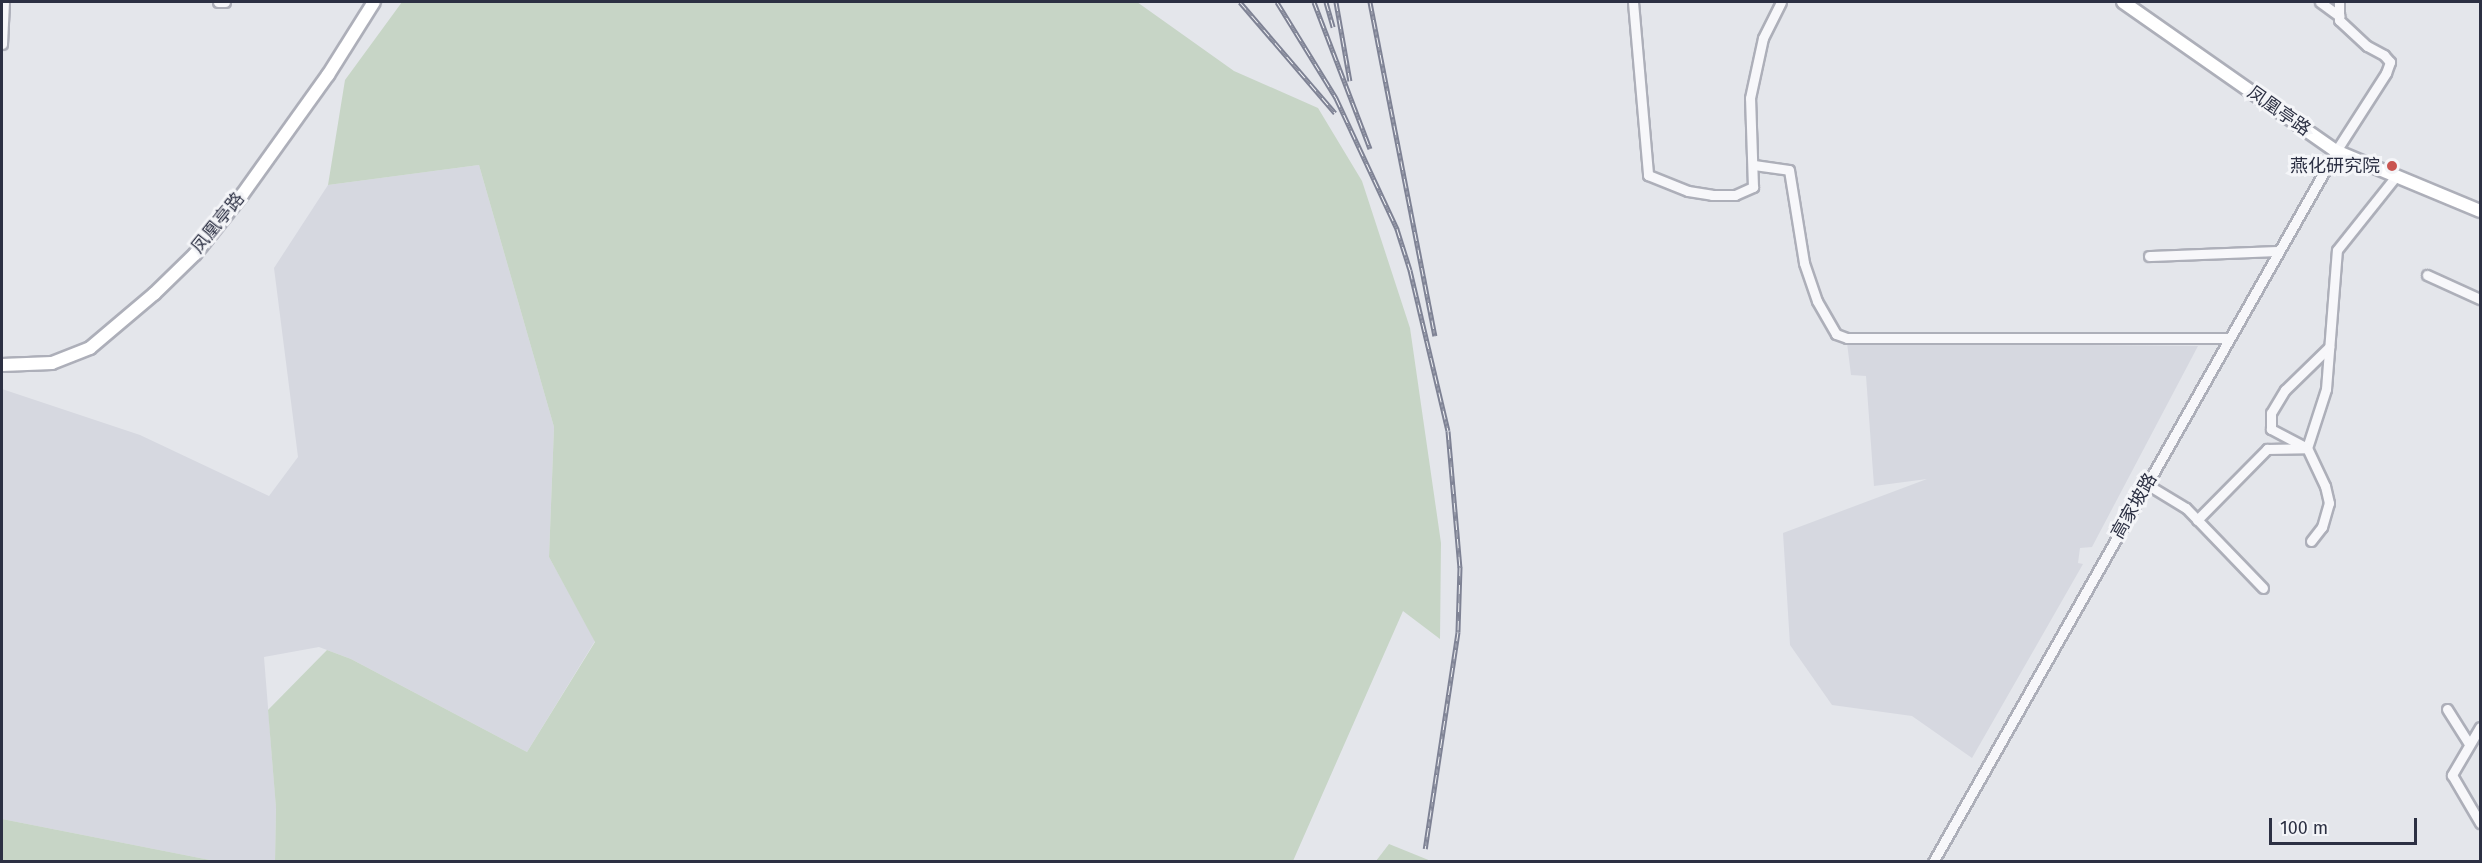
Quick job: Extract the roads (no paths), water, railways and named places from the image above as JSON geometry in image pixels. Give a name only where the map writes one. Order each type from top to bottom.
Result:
[{"type":"street","points":[[2,44],[4,2]]},
{"type":"street","points":[[218,2],[225,2]]},
{"type":"street","name":"凤凰亭路","points":[[2,365],[28,367],[52,363],[90,348],[154,294],[195,254],[242,195],[328,75],[374,2]]},
{"type":"street","points":[[1633,2],[1648,174],[1688,191],[1735,195],[1752,187],[1754,165],[1750,98],[1763,38],[1781,2]]},
{"type":"street","name":"凤凰亭路","points":[[2123,2],[2336,151],[2481,211]]},
{"type":"street","points":[[2320,2],[2339,16]]},
{"type":"street","points":[[2339,2],[2339,16]]},
{"type":"street","name":"高家坡路","points":[[1933,861],[2229,338],[2390,62],[2367,46],[2339,16]]},
{"type":"street","points":[[1754,165],[1789,170],[1804,263],[1817,301],[1836,334],[1847,338],[2229,338]]},
{"type":"street","points":[[2307,448],[2326,389],[2337,250],[2396,176]]},
{"type":"street","points":[[2149,256],[2279,251]]},
{"type":"street","points":[[2427,275],[2481,298]]},
{"type":"street","points":[[2311,541],[2322,527],[2328,503],[2325,486],[2307,448],[2271,429],[2271,413],[2285,390],[2329,347]]},
{"type":"street","points":[[2197,520],[2267,449],[2307,448]]},
{"type":"street","points":[[2148,485],[2197,520],[2263,588]]},
{"type":"street","points":[[2447,709],[2469,744]]},
{"type":"street","points":[[2481,727],[2452,775],[2481,824]]},
{"type":"railway","points":[[1240,2],[1335,113]]},
{"type":"railway","points":[[1277,2],[1336,98],[1397,229],[1410,270],[1448,431],[1460,567],[1458,632],[1425,849]]},
{"type":"railway","points":[[1314,2],[1370,149]]},
{"type":"railway","points":[[1326,2],[1333,27]]},
{"type":"railway","points":[[1336,2],[1350,81]]},
{"type":"railway","points":[[1370,2],[1435,336]]},
{"type":"place","name":"燕化研究院","points":[[2392,166]]}]
